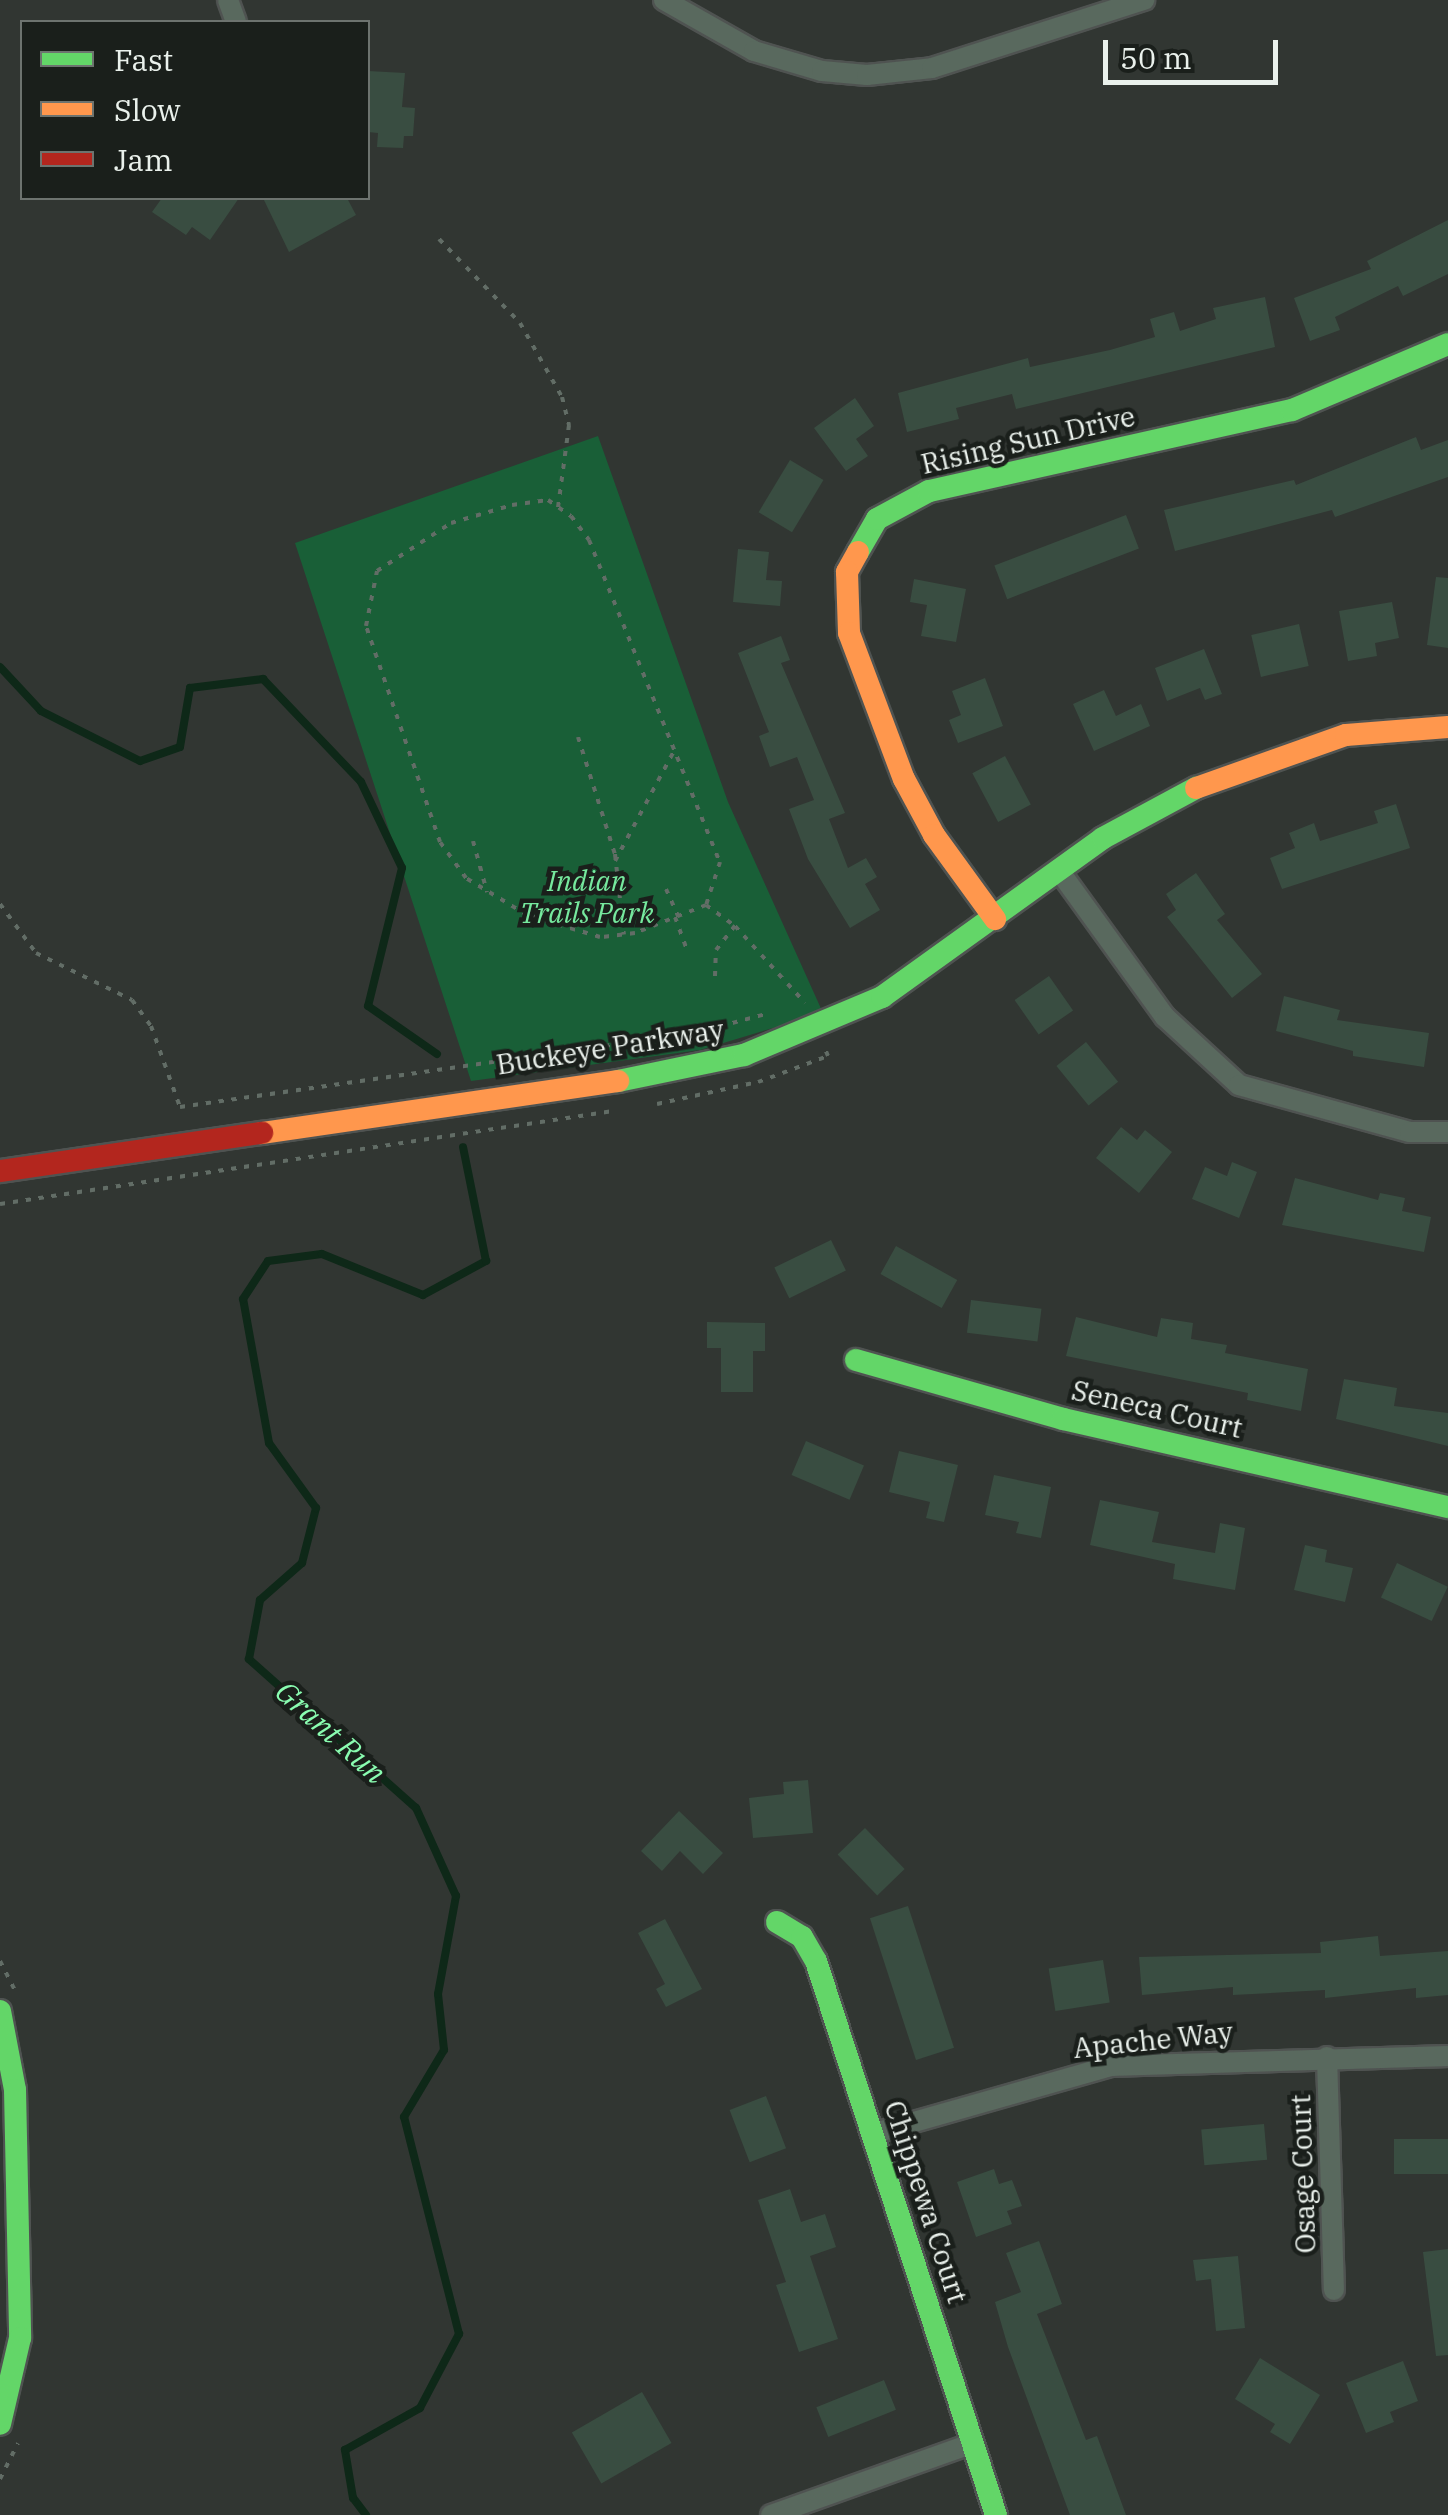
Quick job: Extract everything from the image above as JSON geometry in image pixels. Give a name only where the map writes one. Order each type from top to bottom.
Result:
[{"type":"street","points":[[664,0],[754,51],[822,71],[867,74],[932,68],[1144,0]]},
{"type":"street","name":"Rising Sun Drive","points":[[995,919],[934,835],[904,779],[849,633],[843,604],[848,572],[877,519],[929,491],[1292,410],[1388,374],[1448,344]]},
{"type":"street","name":"Buckeye Parkway","points":[[0,1171],[712,1064],[831,1023],[882,997],[1158,805],[1280,751],[1346,735],[1448,726]]},
{"type":"street","points":[[1060,872],[1165,1018],[1239,1084],[1410,1132],[1448,1132]]},
{"type":"street","name":"Seneca Court","points":[[856,1360],[1063,1418],[1448,1507]]},
{"type":"street","name":"Chippewa Court","points":[[777,1922],[802,1936],[816,1961],[996,2515]]},
{"type":"street","points":[[0,2011],[8,2090],[20,2338],[0,2424]]},
{"type":"street","name":"Apache Way","points":[[872,2134],[1028,2084],[1110,2066],[1448,2056]]},
{"type":"street","name":"Osage Court","points":[[1327,2057],[1334,2290]]},
{"type":"street","points":[[771,2515],[973,2443]]},
{"type":"path","points":[[439,240],[520,323],[562,397],[569,425],[558,507]]},
{"type":"path","points":[[548,500],[558,507],[589,540],[720,862],[706,905],[624,935],[566,929],[486,892],[466,878],[440,842],[366,626],[378,571],[451,524],[512,505],[548,500]]},
{"type":"path","points":[[578,738],[615,862],[624,935]]},
{"type":"path","points":[[615,862],[674,751]]},
{"type":"path","points":[[472,842],[486,892]]},
{"type":"path","points":[[666,889],[688,954]]},
{"type":"path","points":[[0,904],[36,953],[132,1000],[151,1026],[180,1107],[695,1033],[804,1000],[735,926],[706,905]]},
{"type":"path","points":[[714,976],[716,950],[735,926]]},
{"type":"green space","name":"Indian Trails Park","points":[[598,436],[728,802],[823,1013],[700,1050],[471,1081],[295,543]]},
{"type":"building","points":[[370,71],[405,73],[402,107],[415,108],[413,136],[404,136],[403,148],[377,147],[378,133],[370,132]]},
{"type":"building","points":[[161,200],[238,200],[210,240],[192,227],[186,235],[152,212]]},
{"type":"building","points":[[264,200],[348,200],[356,215],[289,252]]},
{"type":"building","points":[[1448,220],[1448,274],[1403,296],[1398,286],[1335,317],[1340,330],[1310,341],[1294,298],[1371,269],[1367,261]]},
{"type":"building","points":[[1265,297],[1275,347],[1016,409],[1012,394],[956,408],[959,419],[907,432],[898,393],[1028,358],[1030,367],[1110,350],[1155,337],[1150,319],[1174,312],[1180,331],[1216,319],[1213,308]]},
{"type":"building","points":[[855,398],[874,426],[856,439],[868,456],[846,471],[814,428]]},
{"type":"building","points":[[1416,437],[1421,450],[1448,440],[1448,477],[1335,517],[1332,510],[1175,551],[1164,510],[1294,480],[1296,485]]},
{"type":"building","points":[[790,460],[823,480],[792,532],[759,512]]},
{"type":"building","points":[[1126,515],[1139,549],[1007,599],[994,566]]},
{"type":"building","points":[[738,549],[769,552],[766,580],[782,581],[780,606],[733,602]]},
{"type":"building","points":[[1436,577],[1448,578],[1448,648],[1427,645]]},
{"type":"building","points":[[914,579],[966,589],[956,642],[921,636],[927,605],[910,602]]},
{"type":"building","points":[[1392,602],[1399,638],[1375,643],[1377,656],[1348,661],[1339,611]]},
{"type":"building","points":[[1299,624],[1309,666],[1261,677],[1251,635]]},
{"type":"building","points":[[781,636],[790,660],[781,663],[845,813],[829,819],[848,868],[866,858],[877,877],[865,884],[880,910],[850,928],[808,859],[789,809],[814,800],[797,757],[770,767],[759,736],[769,732],[738,653]]},
{"type":"building","points":[[1204,649],[1222,694],[1205,700],[1200,688],[1167,701],[1155,668]]},
{"type":"building","points":[[985,678],[1003,726],[958,743],[949,720],[961,715],[952,691]]},
{"type":"building","points":[[1104,690],[1116,716],[1141,704],[1150,726],[1094,751],[1073,704]]},
{"type":"building","points":[[1005,756],[1031,805],[998,822],[972,773]]},
{"type":"building","points":[[1396,804],[1410,848],[1282,889],[1270,858],[1295,848],[1289,833],[1314,823],[1320,841],[1378,823],[1374,811]]},
{"type":"building","points":[[1196,873],[1225,914],[1217,920],[1262,974],[1232,998],[1167,917],[1176,910],[1166,894]]},
{"type":"building","points":[[1049,976],[1073,1010],[1039,1034],[1015,1000]]},
{"type":"building","points":[[1284,996],[1340,1010],[1337,1020],[1429,1033],[1424,1067],[1353,1056],[1353,1051],[1276,1031]]},
{"type":"building","points":[[1086,1042],[1118,1082],[1089,1106],[1056,1066]]},
{"type":"building","points":[[1121,1127],[1137,1140],[1145,1130],[1172,1152],[1139,1193],[1096,1158]]},
{"type":"building","points":[[1232,1162],[1257,1172],[1239,1218],[1192,1199],[1205,1167],[1227,1176]]},
{"type":"building","points":[[1295,1178],[1378,1200],[1380,1193],[1405,1198],[1402,1211],[1431,1217],[1424,1252],[1282,1225]]},
{"type":"building","points":[[831,1240],[846,1271],[789,1298],[774,1268]]},
{"type":"building","points":[[896,1246],[957,1280],[942,1308],[880,1274]]},
{"type":"building","points":[[971,1300],[1041,1309],[1037,1341],[967,1333]]},
{"type":"building","points":[[1076,1317],[1157,1337],[1161,1318],[1193,1323],[1191,1339],[1227,1345],[1225,1353],[1308,1369],[1301,1411],[1247,1400],[1248,1393],[1066,1356]]},
{"type":"building","points":[[707,1322],[765,1323],[765,1351],[753,1351],[753,1392],[721,1392],[721,1348],[707,1348]]},
{"type":"building","points":[[1344,1379],[1397,1388],[1394,1406],[1448,1413],[1448,1446],[1336,1419]]},
{"type":"building","points":[[806,1441],[864,1466],[850,1500],[792,1475]]},
{"type":"building","points":[[899,1451],[958,1465],[944,1522],[926,1518],[930,1502],[889,1492]]},
{"type":"building","points":[[994,1475],[1051,1487],[1041,1538],[1016,1533],[1019,1522],[985,1515]]},
{"type":"building","points":[[1100,1500],[1159,1512],[1152,1542],[1215,1553],[1220,1523],[1245,1528],[1235,1590],[1173,1579],[1175,1564],[1090,1545]]},
{"type":"building","points":[[1305,1545],[1327,1550],[1325,1562],[1353,1568],[1345,1602],[1294,1590]]},
{"type":"building","points":[[1397,1563],[1448,1587],[1432,1621],[1381,1597]]},
{"type":"building","points":[[808,1780],[813,1833],[753,1838],[749,1798],[784,1794],[783,1782]]},
{"type":"building","points":[[679,1811],[723,1853],[703,1874],[680,1851],[662,1871],[641,1851]]},
{"type":"building","points":[[865,1828],[905,1869],[877,1895],[838,1854]]},
{"type":"building","points":[[908,1906],[954,2048],[916,2060],[870,1918]]},
{"type":"building","points":[[665,1919],[702,1989],[666,2007],[656,1989],[665,1984],[638,1933]]},
{"type":"building","points":[[1378,1936],[1380,1956],[1448,1951],[1448,1995],[1416,1998],[1416,1988],[1325,1998],[1325,1990],[1233,1995],[1233,1987],[1142,1995],[1139,1957],[1321,1953],[1320,1942]]},
{"type":"building","points":[[1103,1960],[1110,2002],[1055,2011],[1049,1969]]},
{"type":"building","points":[[766,2096],[786,2148],[750,2162],[730,2110]]},
{"type":"building","points":[[1264,2124],[1267,2160],[1204,2165],[1201,2129]]},
{"type":"building","points":[[1394,2139],[1448,2139],[1448,2174],[1394,2174]]},
{"type":"building","points":[[994,2169],[999,2184],[1012,2180],[1022,2206],[1007,2211],[1012,2224],[976,2237],[957,2182]]},
{"type":"building","points":[[790,2189],[801,2222],[825,2214],[836,2247],[810,2256],[838,2339],[799,2352],[776,2285],[786,2282],[758,2200]]},
{"type":"building","points":[[1039,2241],[1062,2304],[1037,2314],[1086,2440],[1097,2436],[1126,2515],[1070,2515],[1008,2347],[995,2302],[1021,2292],[1006,2253]]},
{"type":"building","points":[[1448,2249],[1448,2355],[1436,2356],[1423,2252]]},
{"type":"building","points":[[1238,2256],[1245,2328],[1216,2331],[1211,2279],[1196,2281],[1193,2260]]},
{"type":"building","points":[[1260,2358],[1320,2395],[1290,2444],[1270,2432],[1275,2424],[1235,2399]]},
{"type":"building","points":[[1403,2361],[1418,2401],[1390,2412],[1394,2422],[1366,2433],[1346,2383]]},
{"type":"building","points":[[884,2380],[896,2410],[828,2437],[816,2407]]},
{"type":"building","points":[[642,2392],[672,2443],[601,2484],[572,2432]]},
{"type":"waterway","name":"Grant Run","points":[[0,667],[41,711],[140,761],[180,747],[190,688],[263,679],[361,782],[402,868],[368,1006],[437,1054]]},
{"type":"waterway","name":"Grant Run","points":[[366,2515],[353,2498],[345,2450],[420,2408],[459,2334],[404,2117],[444,2050],[438,1994],[456,1896],[416,1808],[249,1659],[260,1600],[302,1563],[316,1508],[269,1443],[243,1299],[268,1261],[322,1254],[423,1295],[486,1261],[463,1147]]},
{"type":"traffic: fast","points":[[858,552],[877,519],[929,491],[1292,410],[1448,344]]},
{"type":"traffic: fast","points":[[618,1081],[744,1055],[882,997],[1103,838],[1196,788]]},
{"type":"traffic: fast","points":[[856,1360],[1063,1419],[1448,1507]]},
{"type":"traffic: fast","points":[[777,1922],[802,1937],[816,1961],[996,2515]]},
{"type":"traffic: fast","points":[[0,2011],[15,2090],[20,2338],[0,2424]]},
{"type":"traffic: slow","points":[[858,552],[847,572],[849,633],[904,779],[934,835],[995,919]]},
{"type":"traffic: slow","points":[[1196,788],[1346,735],[1448,727]]},
{"type":"traffic: slow","points":[[262,1133],[618,1081]]},
{"type":"traffic: jam","points":[[0,1171],[262,1133]]}]
